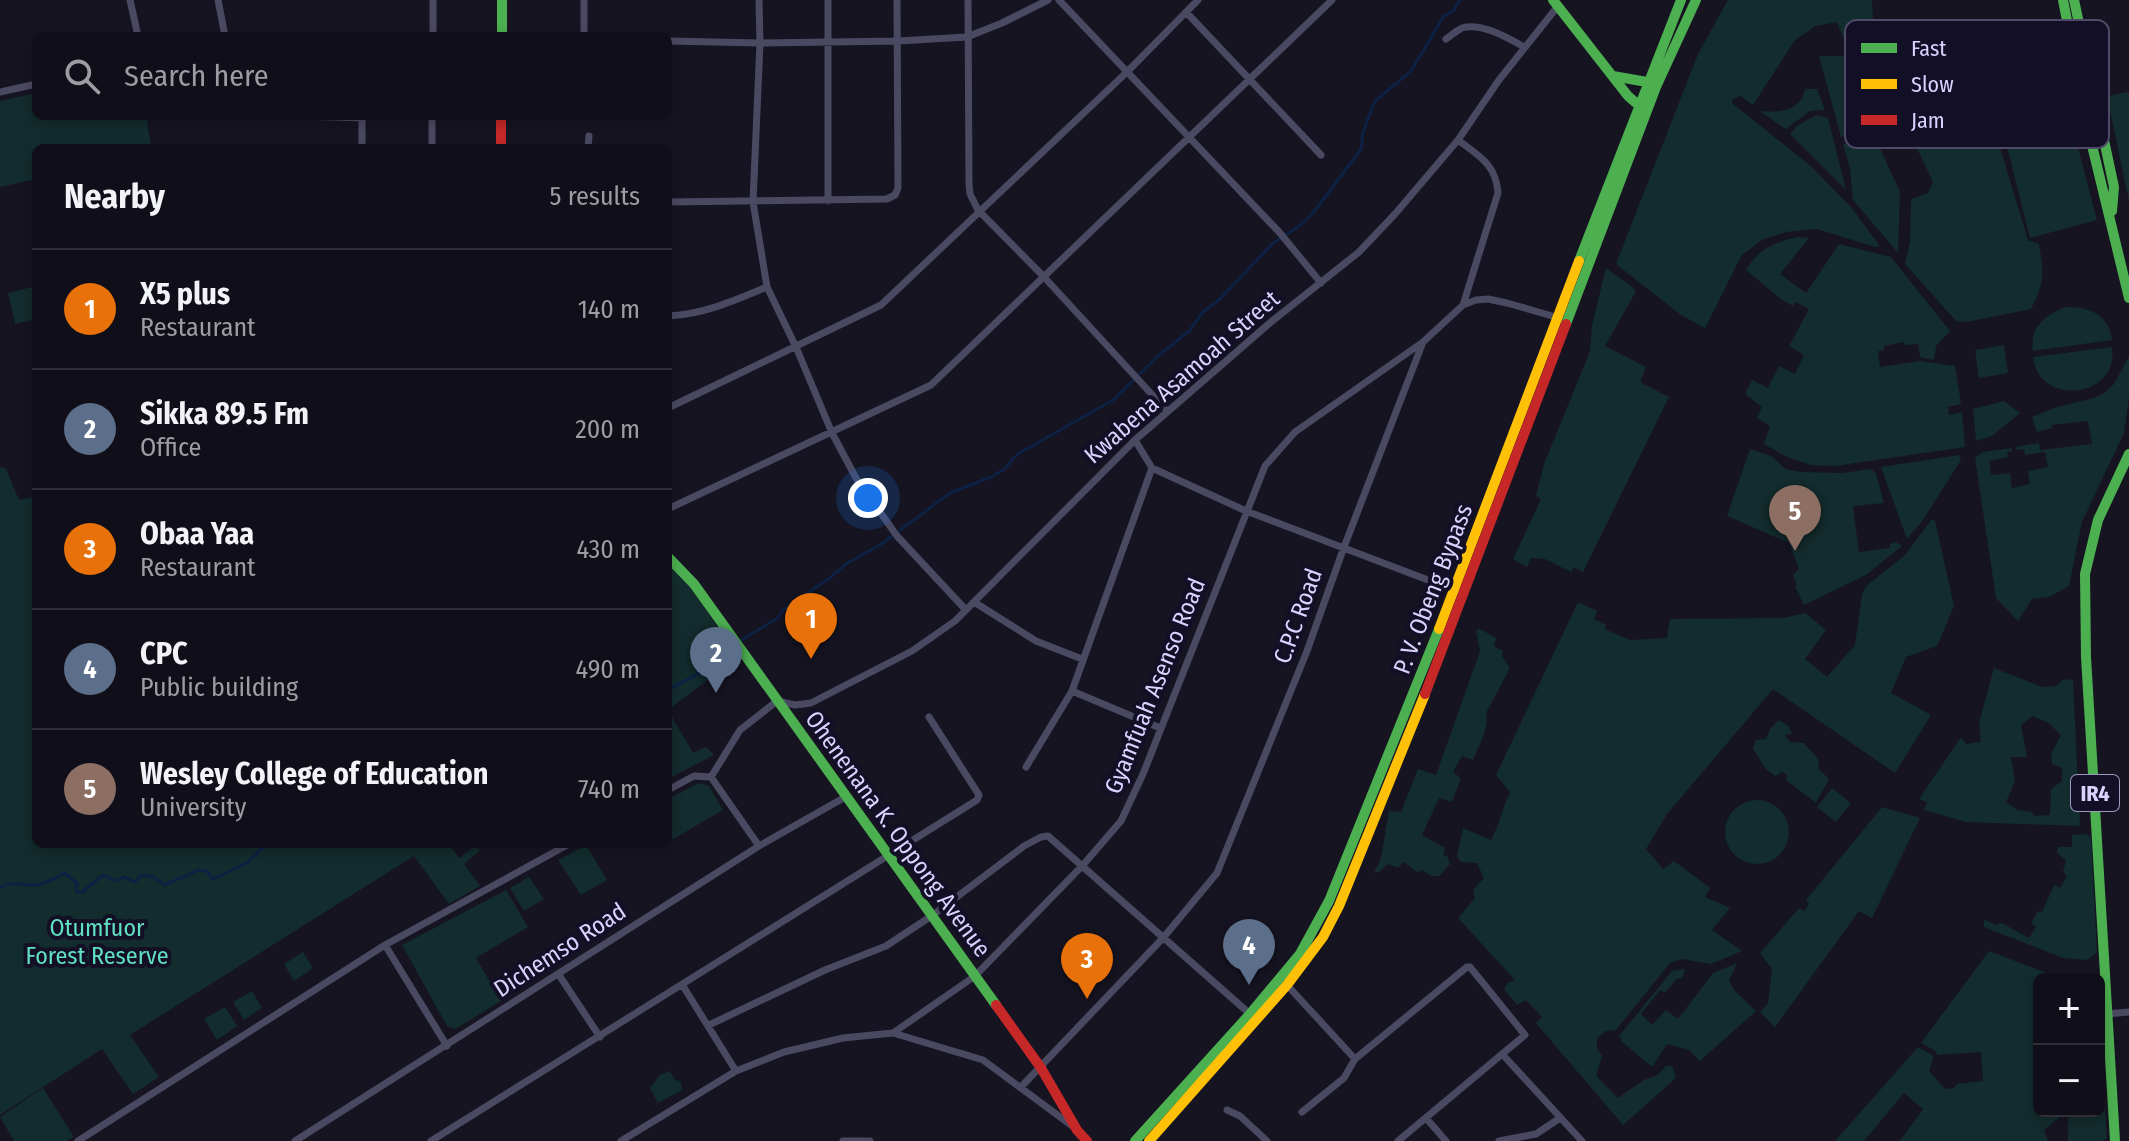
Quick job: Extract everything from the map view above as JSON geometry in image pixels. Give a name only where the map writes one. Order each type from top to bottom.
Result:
[{"type":"main road","points":[[502,0],[502,32]]},
{"type":"main road","name":"P. V. Obeng Bypass","points":[[1149,1141],[1287,985],[1323,937],[1339,906],[1643,109],[1681,0]]},
{"type":"main road","name":"P. V. Obeng Bypass","points":[[1651,84],[1696,0]]},
{"type":"main road","points":[[2063,0],[2067,20]]},
{"type":"main road","points":[[2074,0],[2078,20]]},
{"type":"main road","points":[[1555,3],[1643,109]]},
{"type":"main road","points":[[1613,76],[1651,84]]},
{"type":"main road","points":[[501,120],[501,144]]},
{"type":"main road","points":[[2093,148],[2129,298]]},
{"type":"main road","points":[[2106,148],[2114,187],[2112,220]]},
{"type":"main road","name":"IR4","points":[[2115,1141],[2086,657],[2085,574],[2098,520],[2129,454]]},
{"type":"main road","name":"Ohenenana K. Oppong Avenue","points":[[672,561],[694,584],[933,915],[1041,1068],[1077,1130],[1087,1141]]},
{"type":"main road","name":"P. V. Obeng Bypass","points":[[1135,1141],[1250,1014],[1307,944],[1329,901],[1459,592]]},
{"type":"street","points":[[130,0],[137,32]]},
{"type":"street","points":[[218,0],[224,32]]},
{"type":"street","points":[[433,0],[433,32]]},
{"type":"street","points":[[584,0],[584,32]]},
{"type":"street","points":[[759,0],[753,202],[767,287],[832,433],[856,478],[897,536],[966,610]]},
{"type":"street","points":[[828,0],[828,201]]},
{"type":"street","points":[[672,202],[828,201],[887,199],[895,195],[898,188],[897,0]]},
{"type":"street","points":[[968,0],[970,194],[978,210],[1167,411]]},
{"type":"street","points":[[672,41],[760,43],[967,37],[1048,0]]},
{"type":"street","points":[[1059,0],[1280,233],[1321,283]]},
{"type":"street","points":[[672,406],[881,305],[1127,72],[1198,0]]},
{"type":"street","points":[[672,507],[931,385],[1332,0]]},
{"type":"street","name":"Kwabena Asamoah Street","points":[[777,701],[795,705],[811,703],[912,651],[955,621],[1135,440],[1359,252],[1458,140],[1555,3]]},
{"type":"street","points":[[1186,12],[1321,155]]},
{"type":"street","points":[[1446,39],[1464,27],[1478,28],[1524,47]]},
{"type":"street","points":[[0,92],[32,85]]},
{"type":"street","points":[[362,120],[362,144]]},
{"type":"street","points":[[432,120],[432,144]]},
{"type":"street","points":[[588,144],[589,136]]},
{"type":"street","points":[[1458,140],[1486,162],[1497,177],[1498,193],[1463,305]]},
{"type":"street","points":[[672,316],[718,308],[767,287]]},
{"type":"street","points":[[1463,305],[1488,299],[1563,320]]},
{"type":"street","name":"C.P.C Road","points":[[1021,1087],[1163,938],[1217,873],[1307,651],[1423,342],[1463,305]]},
{"type":"street","points":[[1246,511],[1265,466],[1295,432],[1423,342]]},
{"type":"street","points":[[1135,440],[1152,468],[1246,511],[1459,592]]},
{"type":"street","points":[[1026,767],[1072,691],[1152,468]]},
{"type":"street","name":"Gyamfuah Asenso Road","points":[[893,1033],[975,976],[1083,865],[1121,821],[1143,774],[1246,511]]},
{"type":"street","points":[[974,602],[1036,641],[1082,659]]},
{"type":"street","points":[[1072,691],[1160,728]]},
{"type":"street","points":[[711,777],[740,730],[777,701]]},
{"type":"street","points":[[431,1141],[683,986],[979,797],[929,717]]},
{"type":"street","points":[[672,788],[694,776],[711,777]]},
{"type":"street","points":[[711,777],[759,846]]},
{"type":"street","name":"Dichemso Road","points":[[295,1141],[759,846],[847,796]]},
{"type":"street","points":[[709,1025],[825,970],[886,946],[933,915],[1024,846],[1048,836],[1250,1014]]},
{"type":"street","points":[[78,1141],[385,945],[562,848]]},
{"type":"street","points":[[385,945],[447,1046]]},
{"type":"street","points":[[1302,1112],[1344,1078],[1355,1059],[1468,967],[1525,1032],[1503,1055],[1398,1141]]},
{"type":"street","points":[[559,975],[600,1037]]},
{"type":"street","points":[[1287,985],[1355,1059]]},
{"type":"street","points":[[683,986],[736,1071]]},
{"type":"street","points":[[2107,1014],[2129,1012]]},
{"type":"street","points":[[621,1141],[736,1071],[784,1052],[843,1038],[893,1033],[983,1060],[1077,1130]]},
{"type":"street","points":[[1503,1055],[1582,1141]]},
{"type":"street","points":[[1227,1110],[1240,1116],[1267,1141]]},
{"type":"street","points":[[1426,1118],[1446,1141]]},
{"type":"street","points":[[1499,1141],[1536,1134],[1560,1118]]},
{"type":"street","points":[[843,1141],[870,1141]]},
{"type":"green space","points":[[1728,0],[1872,0],[1873,20],[1845,20],[1845,42],[1837,22],[1816,26],[1795,40],[1753,105],[1740,96],[1732,103],[1812,167],[1851,207],[1880,246],[1817,229],[1786,232],[1762,240],[1741,256],[1705,328],[1681,315],[1616,264],[1698,54]]},
{"type":"green space","points":[[1819,56],[1845,56],[1845,136],[1841,137]]},
{"type":"green space","points":[[1806,89],[1817,89],[1825,110],[1810,111],[1786,129],[1759,111],[1791,108],[1801,100]]},
{"type":"green space","points":[[2129,92],[2129,201],[2109,106],[2109,96]]},
{"type":"green space","points":[[32,94],[32,120],[147,120],[151,144],[32,144],[32,180],[0,187],[0,101]]},
{"type":"green space","points":[[1816,115],[1828,118],[1846,190],[1790,134]]},
{"type":"green space","points":[[1843,144],[1845,148],[1880,148],[1900,192],[1898,253],[1853,200],[1850,169]]},
{"type":"green space","points":[[1917,148],[2000,148],[2028,240],[2039,244],[2041,284],[2031,309],[1966,322],[1956,321],[1905,264],[1910,242],[1911,199],[1928,193],[1933,182]]},
{"type":"green space","points":[[2007,148],[2078,148],[2097,220],[2030,238]]},
{"type":"green space","points":[[1798,237],[1809,238],[1780,274],[1806,293],[1839,244],[1891,257],[1950,331],[1936,346],[1934,360],[1920,357],[1918,344],[1905,345],[1903,342],[1884,346],[1884,350],[1878,351],[1880,367],[1920,361],[1955,366],[1961,404],[1948,407],[1949,415],[1962,412],[1965,447],[1835,466],[1811,465],[1787,457],[1764,444],[1770,426],[1757,418],[1762,407],[1745,394],[1752,380],[1768,388],[1779,366],[1795,374],[1804,355],[1789,346],[1809,309],[1796,302],[1793,306],[1782,300],[1746,270],[1768,248]]},
{"type":"green space","points":[[1606,268],[1635,289],[1635,293],[1605,346],[1646,367],[1640,382],[1669,397],[1583,572],[1574,567],[1571,572],[1545,559],[1531,558],[1527,567],[1513,559],[1541,499],[1536,496],[1544,464],[1590,351],[1592,325]]},
{"type":"green space","points":[[32,287],[32,320],[15,324],[8,293]]},
{"type":"green space","points":[[2066,307],[2082,308],[2102,318],[2112,340],[2033,351],[2036,328],[2052,313]]},
{"type":"green space","points":[[2004,345],[2008,373],[1979,378],[1975,350]]},
{"type":"green space","points":[[2112,347],[2111,364],[2104,378],[2092,386],[2077,390],[2062,390],[2049,384],[2038,373],[2033,357]]},
{"type":"green space","points":[[2129,356],[2129,397],[2124,433],[2082,522],[2069,586],[2049,597],[2032,599],[2018,621],[1996,598],[1975,458],[1983,452],[2012,448],[2007,452],[2008,457],[1989,461],[1991,475],[2010,473],[2012,488],[2030,484],[2028,471],[2048,467],[2045,452],[2025,455],[2024,449],[2016,450],[2015,447],[2039,443],[2040,450],[2092,444],[2088,421],[2052,425],[2052,428],[2037,432],[2032,417],[2104,393],[2114,384]]},
{"type":"green space","points":[[2004,401],[2020,413],[1992,436],[1976,441],[1973,409]]},
{"type":"green space","points":[[1750,449],[1771,456],[1786,469],[1800,472],[1842,473],[1871,469],[1876,473],[1884,503],[1853,506],[1859,552],[1890,548],[1890,544],[1896,542],[1902,546],[1866,575],[1804,605],[1795,586],[1793,575],[1799,569],[1789,543],[1727,516]]},
{"type":"green space","points":[[1959,455],[1961,460],[1923,520],[1907,539],[1881,467]]},
{"type":"green space","name":"Otumfuor Forest Reserve","points":[[0,467],[6,469],[19,500],[32,498],[32,848],[452,848],[459,858],[473,848],[481,850],[464,864],[480,886],[449,904],[414,856],[130,1035],[159,1077],[133,1094],[102,1049],[0,1115]]},
{"type":"green space","points":[[1932,519],[1935,521],[1954,606],[1937,646],[1906,657],[1891,693],[1931,715],[1895,773],[1773,689],[1667,814],[1646,849],[1663,869],[1674,861],[1710,888],[1705,897],[1730,908],[1712,930],[1742,951],[1711,964],[1682,959],[1670,963],[1616,1030],[1606,1031],[1597,1038],[1597,1048],[1602,1056],[1596,1076],[1618,1098],[1644,1080],[1658,1075],[1666,1066],[1672,1066],[1676,1078],[1623,1125],[1536,1023],[1542,1017],[1526,1000],[1517,1005],[1504,989],[1515,980],[1458,918],[1475,898],[1473,890],[1484,878],[1477,863],[1461,862],[1457,857],[1463,828],[1491,840],[1510,792],[1496,775],[1578,602],[1597,611],[1594,619],[1606,625],[1605,629],[1630,640],[1667,638],[1670,619],[1784,618],[1805,613],[1826,630],[1805,659],[1827,677],[1855,645],[1862,594],[1866,586],[1904,556]]},
{"type":"green space","points":[[672,567],[688,584],[738,657],[672,707]]},
{"type":"green space","points":[[1478,628],[1496,638],[1494,646],[1503,651],[1502,656],[1510,668],[1486,713],[1485,731],[1473,760],[1462,756],[1453,772],[1461,778],[1452,802],[1439,798],[1422,835],[1445,848],[1443,855],[1447,856],[1450,864],[1439,876],[1421,870],[1418,873],[1404,862],[1398,868],[1388,864],[1374,873],[1381,858],[1389,811],[1401,812],[1418,769],[1436,775],[1480,651]]},
{"type":"green space","points":[[1994,668],[2042,687],[2056,686],[2064,679],[2073,680],[2080,826],[1966,822],[1924,810],[1927,802],[1919,799],[1961,737],[1966,744],[1981,742],[1979,723]],"holes":[[[2032,716],[2049,723],[2061,735],[2051,754],[2052,764],[2062,768],[2062,781],[2051,789],[2050,815],[2034,816],[2032,812],[2017,810],[2006,802],[2015,781],[2011,757],[2027,757],[2021,725]]]},
{"type":"green space","points":[[672,717],[693,753],[706,747],[714,755],[672,777]]},
{"type":"green space","points":[[1779,720],[1788,726],[1792,734],[1785,735],[1790,742],[1804,743],[1818,759],[1819,769],[1829,779],[1816,803],[1786,780],[1787,775],[1782,772],[1775,776],[1765,768],[1753,748],[1756,740],[1766,739]]},
{"type":"green space","points":[[699,783],[709,786],[723,810],[672,840],[672,797]]},
{"type":"green space","points":[[1832,788],[1851,803],[1836,822],[1817,807]]},
{"type":"green space","points":[[1757,800],[1769,802],[1780,809],[1787,820],[1787,844],[1780,855],[1769,862],[1757,864],[1745,862],[1734,855],[1727,844],[1725,832],[1727,820],[1734,809],[1745,802]]},
{"type":"green space","points":[[1882,807],[1920,818],[1872,918],[1859,911],[1775,1027],[1760,1012],[1768,1003],[1772,969],[1760,953],[1799,908],[1804,911],[1809,904],[1806,900]]},
{"type":"green space","points":[[2086,834],[2091,838],[2097,953],[2087,960],[2063,958],[1984,927],[1984,919],[1996,925],[2002,923],[2029,938],[2036,927],[2031,923],[2038,911],[2042,912],[2054,885],[2060,888],[2067,876],[2063,872],[2066,860],[2057,853],[2058,847],[2072,847],[2072,835]]},
{"type":"green space","points":[[580,848],[588,848],[607,880],[581,895],[558,860]]},
{"type":"green space","points":[[529,877],[544,899],[524,911],[510,888]]},
{"type":"green space","points":[[506,890],[528,927],[476,958],[501,1001],[455,1029],[447,1026],[402,945]]},
{"type":"green space","points":[[1989,951],[2046,973],[2033,973],[2033,1117],[2060,1117],[2044,1130],[2048,1141],[1900,1141],[1923,1109],[1904,1093],[1864,1141],[1835,1141],[1918,1047],[1934,1056],[1929,1071],[1945,1089],[1954,1088],[1957,1084],[1983,1081],[1981,1052],[1937,1055],[1936,1051],[1921,1043]]},
{"type":"green space","points":[[303,952],[313,968],[294,981],[284,964]]},
{"type":"green space","points":[[1737,963],[1729,981],[1756,1011],[1700,1061],[1689,1050],[1667,1044],[1652,1067],[1621,1041],[1619,1036],[1672,971],[1685,969],[1682,978],[1676,979],[1665,993],[1660,990],[1641,1014],[1652,1025],[1666,1010],[1678,1019],[1713,973]]},
{"type":"green space","points":[[252,991],[262,1008],[244,1020],[233,1002]]},
{"type":"green space","points":[[225,1007],[237,1026],[217,1040],[204,1019]]},
{"type":"green space","points":[[670,1071],[674,1079],[681,1082],[682,1090],[658,1103],[650,1088],[660,1075]]},
{"type":"green space","points":[[43,1088],[74,1137],[67,1141],[14,1141],[0,1117]]},
{"type":"green space","points":[[2105,1109],[2107,1138],[2102,1141],[2068,1141],[2068,1117],[2105,1117]]},
{"type":"waterway","points":[[672,688],[705,670],[846,564],[883,543],[950,493],[991,477],[1003,470],[1018,454],[1113,400],[1190,330],[1202,313],[1220,299],[1272,244],[1313,213],[1361,149],[1363,132],[1375,101],[1411,71],[1444,16],[1453,11],[1460,0]]},
{"type":"waterway","points":[[0,888],[13,884],[41,884],[65,873],[77,883],[77,892],[82,892],[103,875],[115,881],[124,877],[135,882],[142,875],[153,877],[165,885],[197,870],[207,871],[213,879],[247,863],[263,848]]},
{"type":"traffic: fast","points":[[502,0],[502,32]]},
{"type":"traffic: fast","points":[[1553,0],[1628,96],[1643,109]]},
{"type":"traffic: fast","points":[[1579,261],[1681,0]]},
{"type":"traffic: fast","points":[[1566,324],[1656,87],[1696,0]]},
{"type":"traffic: fast","points":[[2063,0],[2067,20]]},
{"type":"traffic: fast","points":[[2074,0],[2078,20]]},
{"type":"traffic: fast","points":[[1613,76],[1654,86]]},
{"type":"traffic: fast","points":[[2093,148],[2129,298]]},
{"type":"traffic: fast","points":[[2106,148],[2114,187],[2112,211]]},
{"type":"traffic: fast","points":[[2115,1141],[2086,657],[2085,574],[2098,520],[2129,454]]},
{"type":"traffic: fast","points":[[672,561],[694,584],[996,1005]]},
{"type":"traffic: fast","points":[[1135,1141],[1300,954],[1329,901],[1439,629]]},
{"type":"traffic: slow","points":[[1439,629],[1579,261]]},
{"type":"traffic: slow","points":[[1149,1141],[1287,985],[1323,937],[1339,906],[1425,694]]},
{"type":"traffic: jam","points":[[501,120],[501,144]]},
{"type":"traffic: jam","points":[[1425,694],[1566,324]]},
{"type":"traffic: jam","points":[[996,1005],[1087,1141]]},
{"type":"place","name":"Wesley College of Education","points":[[1795,551]]},
{"type":"place","name":"X5 plus","points":[[811,659]]},
{"type":"place","name":"Sikka 89.5 Fm","points":[[716,693]]},
{"type":"place","name":"CPC","points":[[1249,985]]},
{"type":"place","name":"Obaa Yaa","points":[[1087,999]]}]
